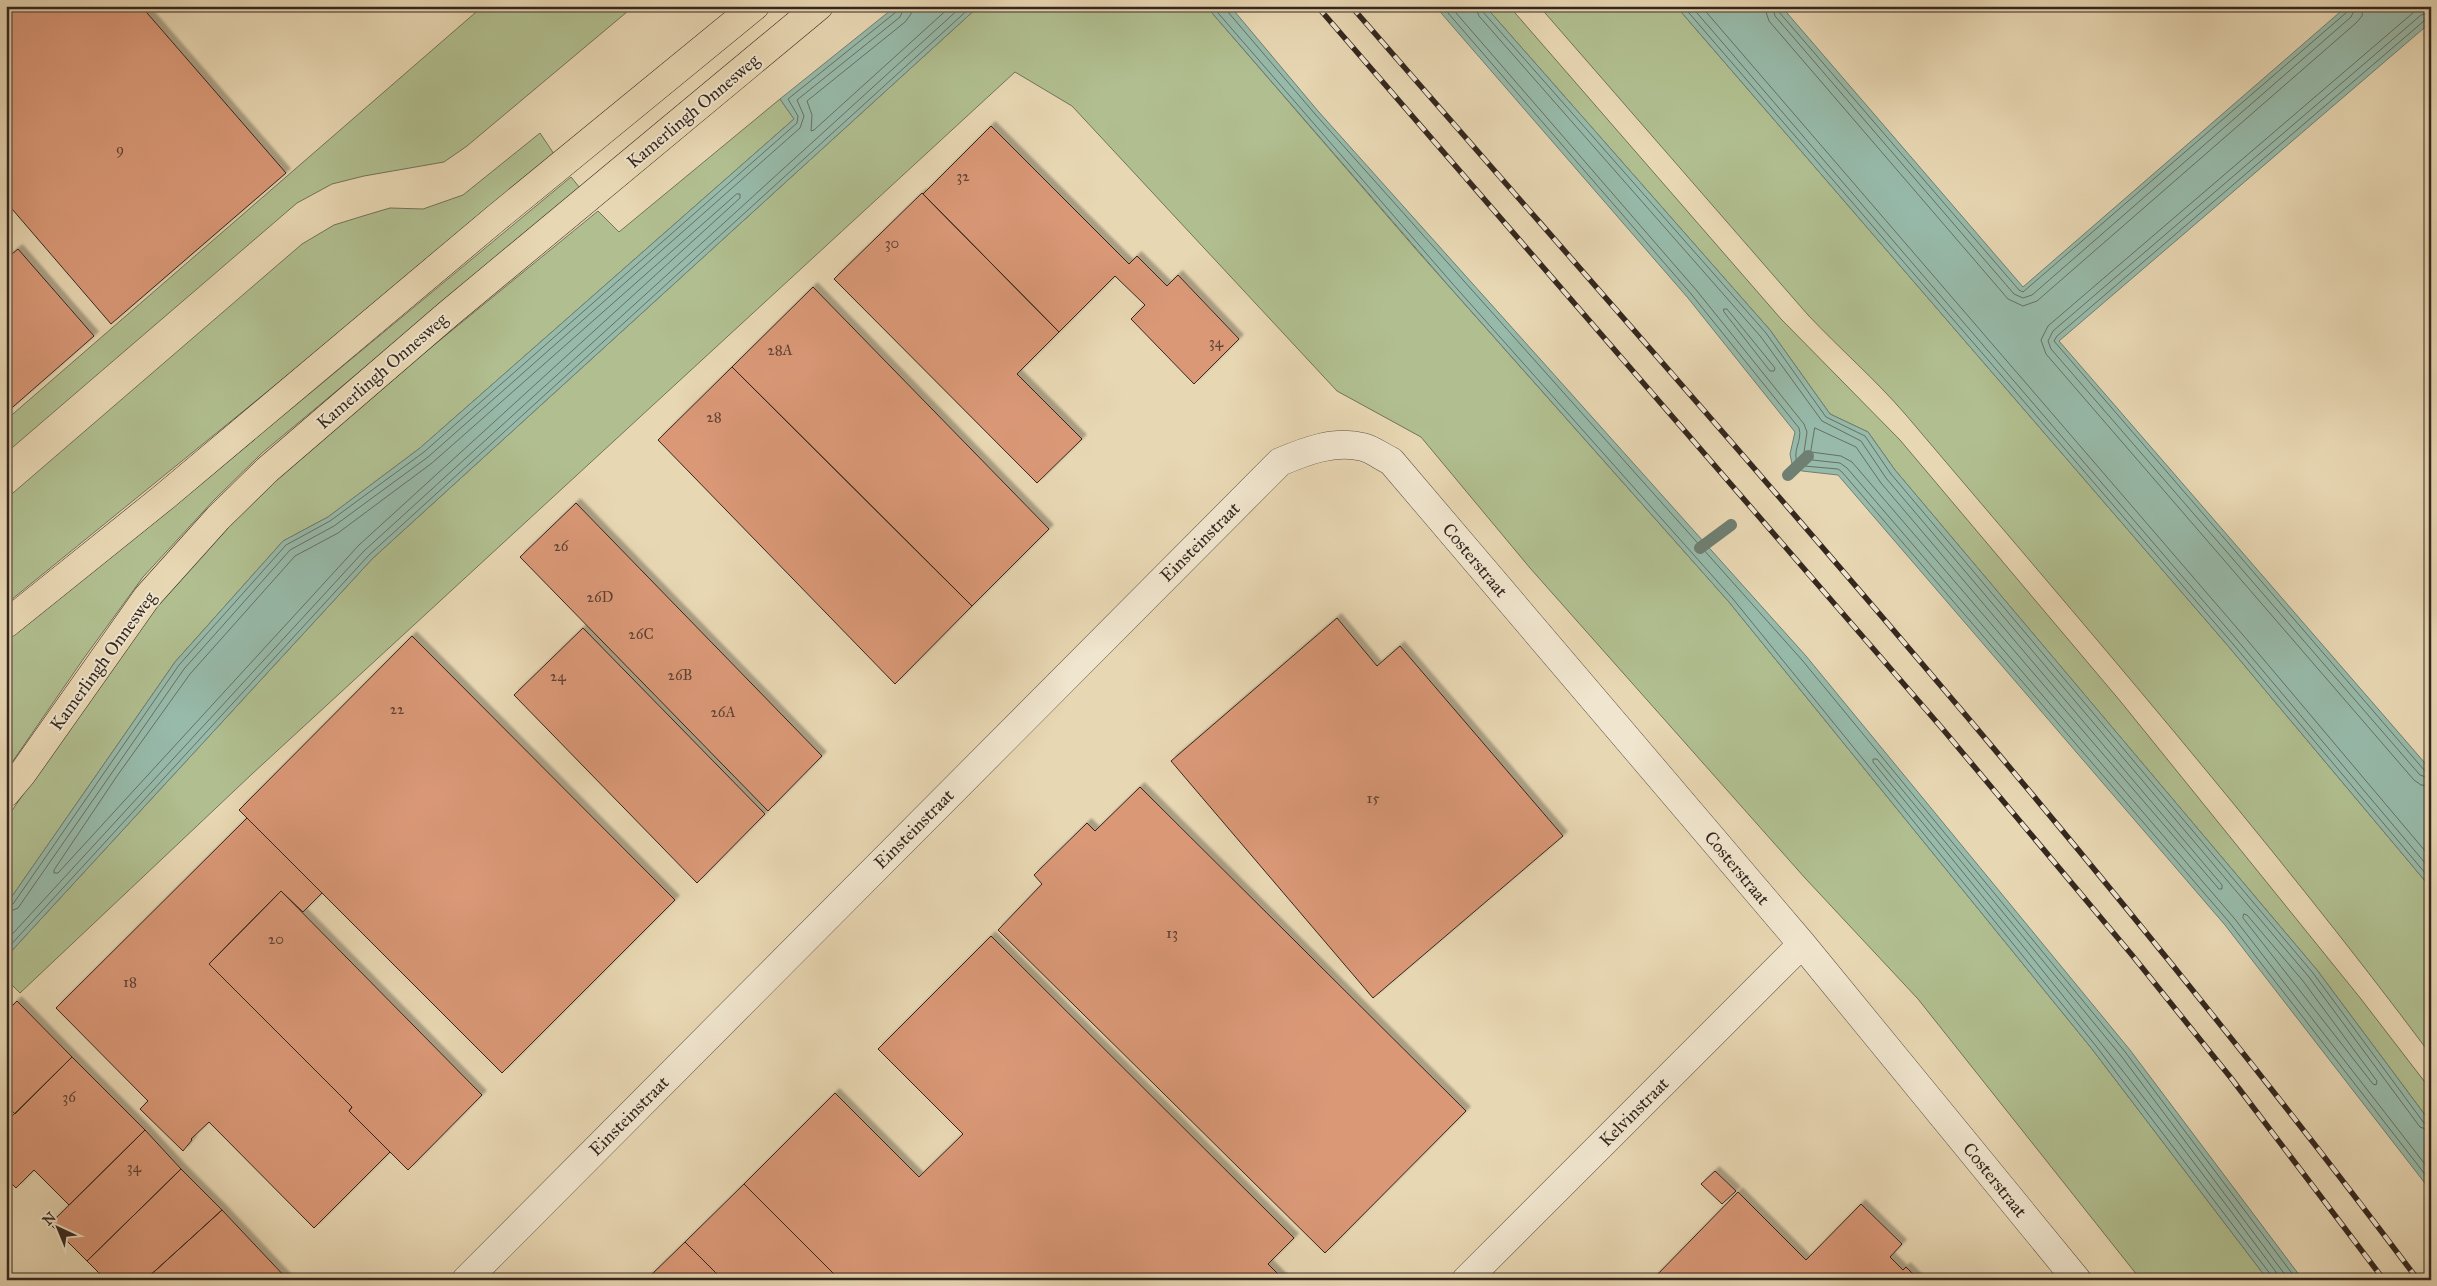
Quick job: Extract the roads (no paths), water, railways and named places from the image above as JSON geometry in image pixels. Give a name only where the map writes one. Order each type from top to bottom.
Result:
[{"type":"main road","points":[[6,624],[172,490],[495,219],[755,6]]},
{"type":"main road","name":"Kamerlingh Onnesweg","points":[[6,793],[22,774],[147,597],[218,518],[267,470],[454,309],[819,6]]},
{"type":"street","name":"Einsteinstraat","points":[[466,1280],[1280,462],[1306,450],[1329,445],[1363,447],[1391,461]]},
{"type":"street","name":"Costerstraat","points":[[1391,461],[1802,944],[2077,1280]]},
{"type":"street","name":"Kelvinstraat","points":[[1466,1280],[1802,944]]},
{"type":"water","points":[[896,6],[979,6],[372,559],[6,957],[6,905],[175,662],[283,541],[328,517],[420,448],[794,119],[780,99]]},
{"type":"water","points":[[1206,6],[1230,6],[1318,111],[1806,656],[2130,1050],[2303,1280],[2268,1280],[2092,1049],[1729,602],[1448,285]]},
{"type":"water","points":[[1435,6],[1485,6],[1770,330],[1830,414],[1868,432],[1895,470],[2317,970],[2431,1123],[2431,1191],[2225,925],[1838,475],[1802,471],[1792,464],[1790,454],[1795,432],[1688,298]]},
{"type":"water","points":[[1676,6],[1781,6],[2023,287],[2347,6],[2431,6],[2431,22],[2059,341],[2431,770],[2431,888],[2229,647]]},
{"type":"waterway","points":[[1788,475],[1808,456]]},
{"type":"waterway","points":[[1700,548],[1731,525]]},
{"type":"railway","points":[[1317,6],[1941,727],[2132,955],[2231,1078],[2384,1280]]},
{"type":"railway","points":[[1351,6],[1761,476],[2030,792],[2162,952],[2292,1115],[2418,1280]]}]
